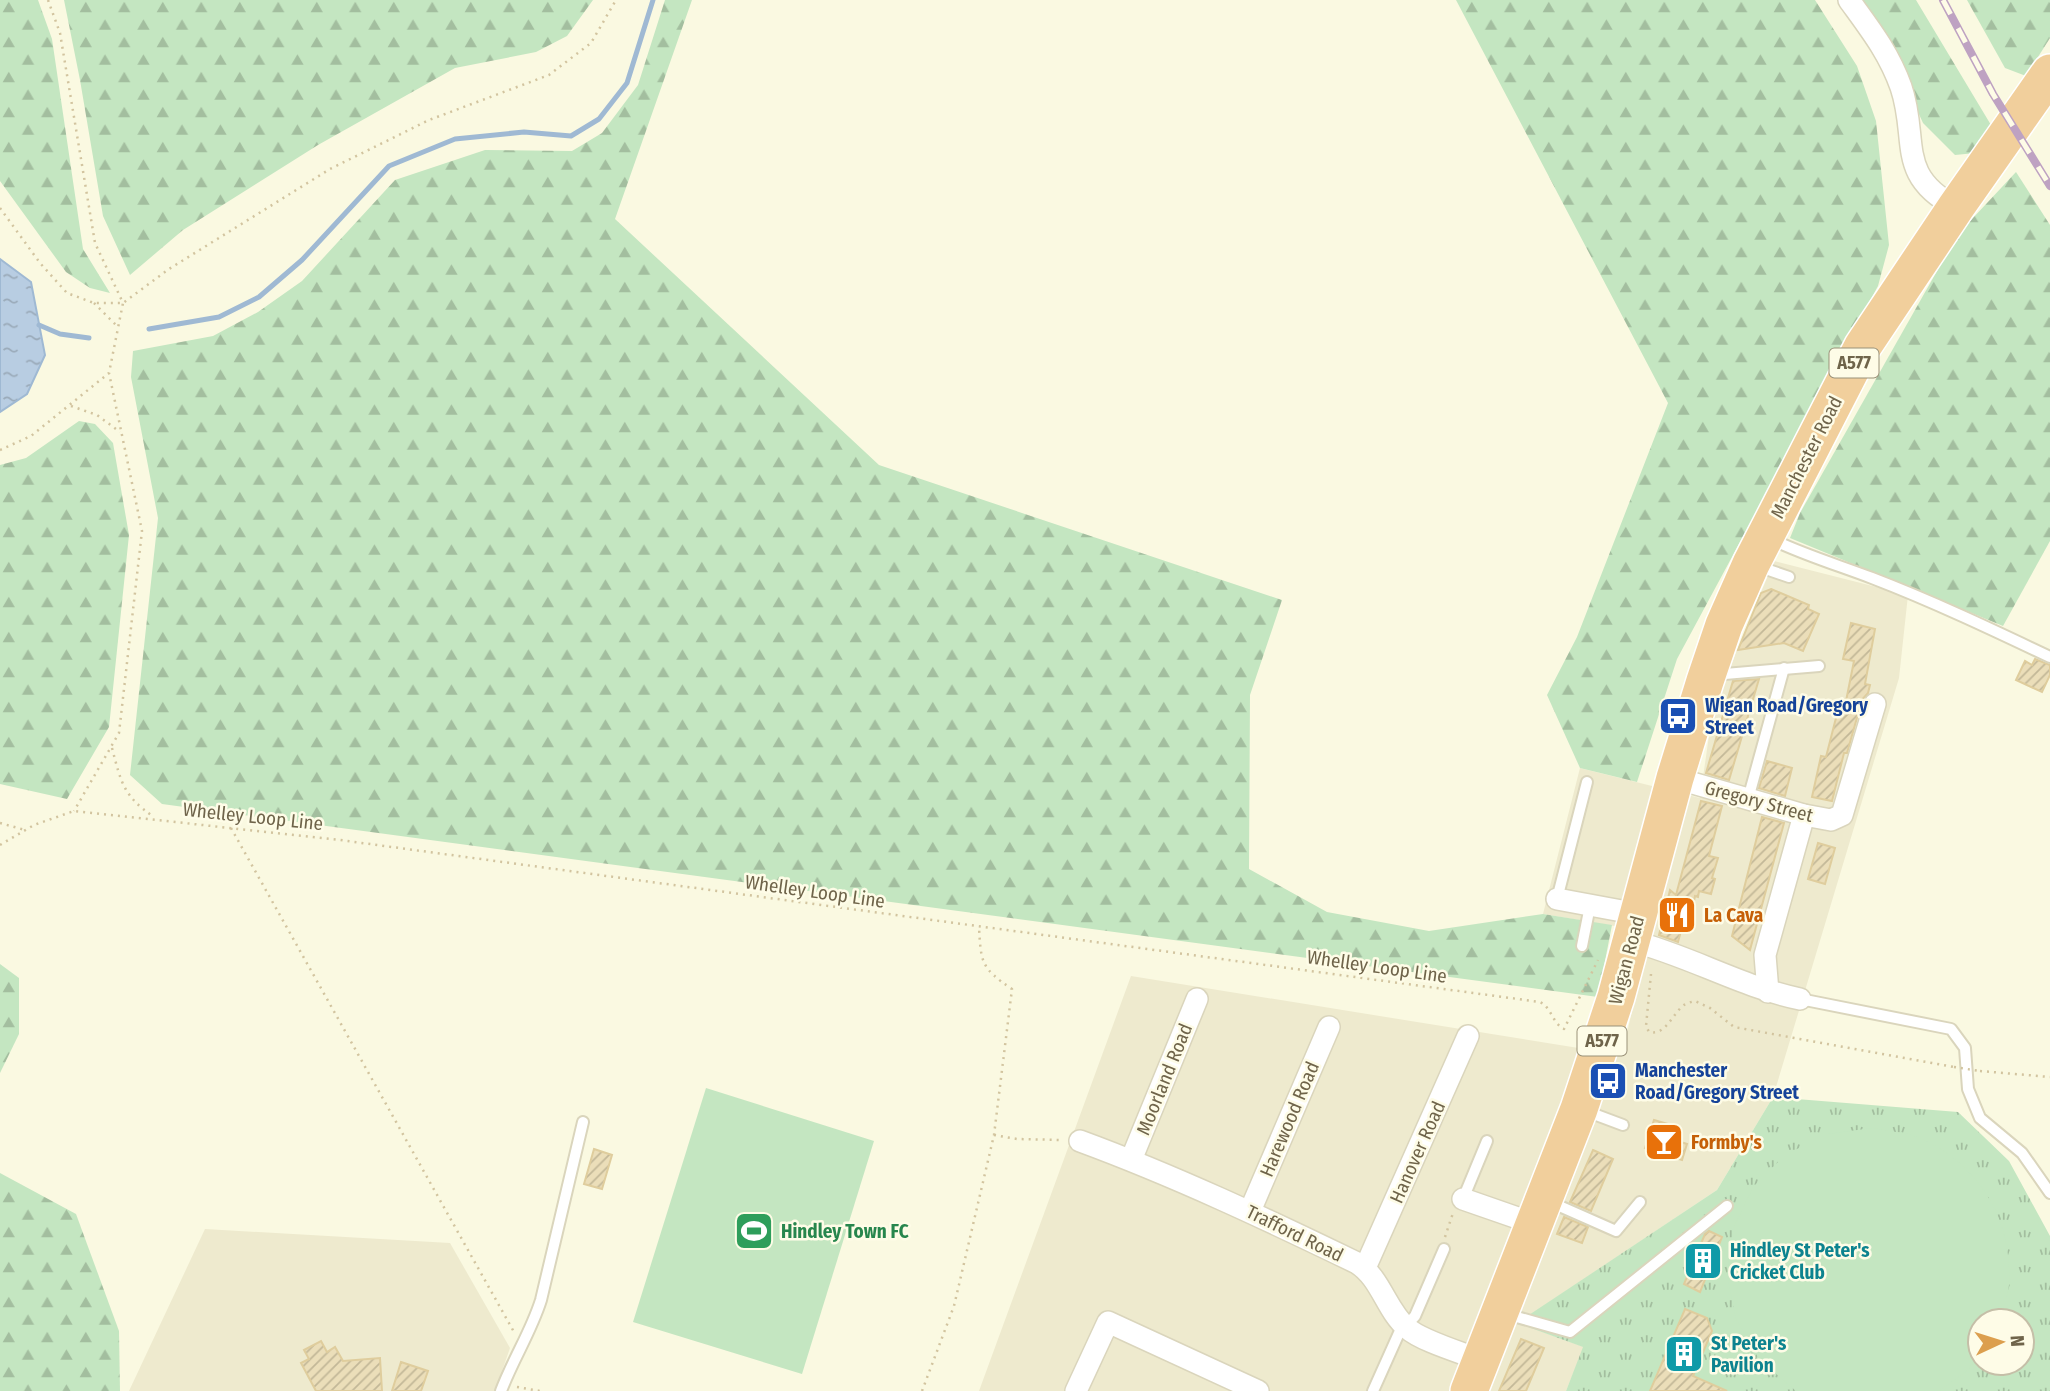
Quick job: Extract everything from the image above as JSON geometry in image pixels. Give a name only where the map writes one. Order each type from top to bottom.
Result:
[{"type":"highway","name":"Manchester Road","points":[[1705,681],[1724,625],[1758,550],[1863,346],[2050,73]]},
{"type":"highway","name":"Wigan Road","points":[[1476,1376],[1580,1109],[1616,997],[1675,778],[1705,681]]},
{"type":"street","points":[[1849,0],[1887,53],[1902,89],[1914,165],[1919,176],[1933,193],[1956,207]]},
{"type":"street","name":"Gregory Street","points":[[1675,778],[1804,816],[1832,820],[1842,815],[1875,704]]},
{"type":"street","points":[[1769,992],[1765,955],[1804,816]]},
{"type":"street","points":[[1557,898],[1623,910],[1635,927],[1716,970],[1769,992],[1800,999]]},
{"type":"street","name":"Moorland Road","points":[[1131,1160],[1195,998]]},
{"type":"street","name":"Harewood Road","points":[[1250,1211],[1328,1027]]},
{"type":"street","name":"Hanover Road","points":[[1365,1268],[1471,1036]]},
{"type":"street","name":"Trafford Road","points":[[1080,1141],[1250,1211],[1365,1268],[1405,1327],[1476,1376]]},
{"type":"street","points":[[1463,1199],[1540,1212]]},
{"type":"street","points":[[1076,1391],[1108,1322],[1258,1391]]},
{"type":"lane","points":[[1758,550],[1788,577]]},
{"type":"lane","points":[[1758,550],[1801,554],[1910,594],[2050,657]]},
{"type":"lane","points":[[1705,681],[1725,674],[1819,666]]},
{"type":"lane","points":[[1748,799],[1784,668]]},
{"type":"lane","points":[[1557,898],[1587,782]]},
{"type":"lane","points":[[1582,946],[1590,906]]},
{"type":"lane","points":[[1800,999],[1951,1029],[1965,1048],[1968,1089],[1980,1118],[2022,1153],[2050,1193]]},
{"type":"lane","points":[[1580,1109],[1623,1125]]},
{"type":"lane","points":[[503,1388],[521,1344],[534,1323],[541,1300],[583,1122]]},
{"type":"lane","points":[[1463,1199],[1487,1140]]},
{"type":"lane","points":[[1540,1212],[1616,1231],[1640,1202]]},
{"type":"lane","points":[[1500,1312],[1570,1332],[1727,1206]]},
{"type":"lane","points":[[1373,1391],[1399,1333],[1415,1316],[1444,1250]]},
{"type":"path","points":[[48,0],[60,33],[95,243],[122,303],[109,373],[142,531],[119,733],[74,811]]},
{"type":"path","points":[[0,208],[40,263],[67,293],[94,303],[122,303],[169,270],[330,169],[429,120],[549,75],[591,43],[616,0]]},
{"type":"path","points":[[94,303],[118,327]]},
{"type":"path","points":[[0,450],[32,436],[109,373]]},
{"type":"path","points":[[71,406],[97,415],[121,433]]},
{"type":"path","points":[[112,746],[122,786],[138,806],[157,819]]},
{"type":"path","name":"Whelley Loop Line","points":[[0,845],[25,830],[74,811],[231,827],[1540,1002],[1545,1004],[1557,1025],[1564,1029],[1590,979]]},
{"type":"path","points":[[0,823],[25,830]]},
{"type":"path","points":[[231,827],[521,1344]]},
{"type":"path","points":[[922,1391],[954,1306],[994,1135],[1012,989],[991,975],[981,959],[979,927]]},
{"type":"path","points":[[1649,992],[1646,1026],[1649,1032],[1653,1033],[1660,1031],[1684,1005],[1695,1001],[1710,1008],[1734,1027],[1954,1067],[2050,1077]]},
{"type":"path","points":[[994,1135],[1017,1139],[1080,1141]]},
{"type":"path","points":[[1444,1250],[1441,1245],[1454,1212],[1463,1199]]},
{"type":"path","points":[[503,1388],[540,1391]]},
{"type":"shaded area","points":[[1774,561],[1908,595],[1899,678],[1773,1097],[1717,1190],[1518,1323],[1584,1347],[1566,1391],[979,1391],[1131,976],[1622,1055],[1650,932],[1543,914],[1580,768],[1700,798],[1713,708]]},
{"type":"shaded area","points":[[205,1229],[450,1243],[510,1348],[495,1391],[129,1391]]},
{"type":"green space","points":[[0,0],[38,0],[52,39],[83,249],[110,293],[90,288],[66,272],[0,181]]},
{"type":"green space","points":[[64,0],[593,0],[567,36],[536,52],[455,68],[318,145],[183,230],[130,275],[103,216]]},
{"type":"green space","points":[[665,0],[692,0],[615,219],[879,465],[1282,600],[1250,695],[1249,869],[1327,912],[1429,931],[1543,914],[1612,925],[1598,997],[162,804],[130,775],[158,518],[131,377],[133,351],[213,336],[258,312],[302,281],[395,180],[485,150],[572,151],[602,133],[638,85]]},
{"type":"green space","points":[[1456,0],[1815,0],[1857,66],[1876,121],[1889,245],[1878,286],[1677,659],[1637,782],[1580,768],[1547,695],[1577,637],[1668,403]]},
{"type":"green space","points":[[1859,0],[1916,0],[2000,140],[1986,152],[1955,155],[1923,123],[1883,35]]},
{"type":"green space","points":[[1967,0],[2050,0],[2050,38],[2026,76],[2005,68]]},
{"type":"green space","points":[[2016,172],[2050,225],[2050,541],[2003,626],[1790,538],[1800,513],[1958,234]]},
{"type":"green space","points":[[79,421],[95,424],[113,443],[129,535],[109,727],[67,799],[0,784],[0,465],[26,458]]},
{"type":"green space","points":[[0,964],[19,978],[19,1034],[0,1073]]},
{"type":"green space","name":"Hindley Town FC","points":[[706,1088],[874,1141],[802,1374],[633,1322]]},
{"type":"green space","points":[[1773,1097],[1958,1112],[2009,1161],[2050,1236],[2050,1391],[1566,1391],[1583,1347],[1517,1323],[1717,1190]]},
{"type":"green space","points":[[1872,1128],[1920,1138],[1941,1149],[1975,1179],[1998,1217],[2009,1261],[2006,1298],[2003,1307],[1966,1307],[1966,1371],[1939,1391],[1796,1391],[1759,1359],[1736,1319],[1727,1274],[1733,1229],[1753,1187],[1785,1155],[1827,1134]]},
{"type":"green space","points":[[0,1173],[76,1214],[119,1331],[120,1391],[0,1391]]},
{"type":"water","points":[[0,259],[31,282],[45,355],[27,394],[0,412]]},
{"type":"building","points":[[1771,589],[1809,605],[1808,609],[1819,614],[1803,651],[1784,643],[1738,650],[1761,593]]},
{"type":"building","points":[[1851,623],[1875,629],[1865,684],[1870,685],[1862,700],[1847,753],[1844,753],[1832,801],[1812,797],[1821,756],[1826,757],[1838,710],[1844,711],[1854,661],[1843,659]]},
{"type":"building","points":[[2035,659],[2050,665],[2050,675],[2042,692],[2016,680],[2025,661],[2032,665]]},
{"type":"building","points":[[1759,679],[1729,780],[1706,773],[1733,681]]},
{"type":"building","points":[[1767,761],[1792,768],[1785,796],[1759,788]]},
{"type":"building","points":[[1701,801],[1722,806],[1709,856],[1718,858],[1712,878],[1715,879],[1711,894],[1699,891],[1698,897],[1695,896],[1690,921],[1684,920],[1678,942],[1659,935],[1670,890],[1676,895]]},
{"type":"building","points":[[1762,817],[1784,823],[1750,950],[1732,936]]},
{"type":"building","points":[[1818,843],[1835,848],[1825,884],[1808,879]]},
{"type":"building","name":"Formby's","points":[[1654,1120],[1678,1127],[1674,1140],[1687,1144],[1682,1160],[1645,1148]]},
{"type":"building","points":[[594,1149],[612,1155],[602,1189],[584,1184]]},
{"type":"building","points":[[1593,1150],[1613,1159],[1591,1211],[1570,1202]]},
{"type":"building","points":[[1564,1217],[1588,1227],[1582,1243],[1557,1234]]},
{"type":"building","name":"Hindley St Peter's Cricket Club","points":[[1709,1231],[1722,1237],[1700,1292],[1684,1284],[1705,1234]]},
{"type":"building","name":"St Peter's Pavilion","points":[[1685,1309],[1707,1318],[1712,1331],[1693,1376],[1727,1391],[1650,1391]]},
{"type":"building","points":[[1521,1339],[1544,1348],[1526,1391],[1499,1391]]},
{"type":"building","points":[[321,1341],[327,1352],[335,1347],[343,1361],[380,1358],[382,1391],[316,1391],[301,1363],[309,1359],[304,1350]]},
{"type":"building","points":[[401,1362],[428,1371],[421,1391],[392,1391]]},
{"type":"waterway","points":[[149,329],[219,317],[259,297],[302,260],[389,166],[455,139],[524,132],[571,136],[599,119],[627,83],[653,0]]},
{"type":"waterway","points":[[39,325],[60,334],[89,338]]},
{"type":"railway","points":[[1943,0],[1993,94],[2050,186]]},
{"type":"place","name":"Wigan Road/Gregory Street","points":[[1678,716]]},
{"type":"place","name":"La Cava","points":[[1677,915]]},
{"type":"place","name":"Manchester Road/Gregory Street","points":[[1608,1081]]},
{"type":"place","name":"Formby's","points":[[1664,1142]]},
{"type":"place","name":"Hindley Town FC","points":[[754,1231]]},
{"type":"place","name":"Hindley St Peter's Cricket Club","points":[[1703,1261]]},
{"type":"place","name":"St Peter's Pavilion","points":[[1684,1354]]}]
